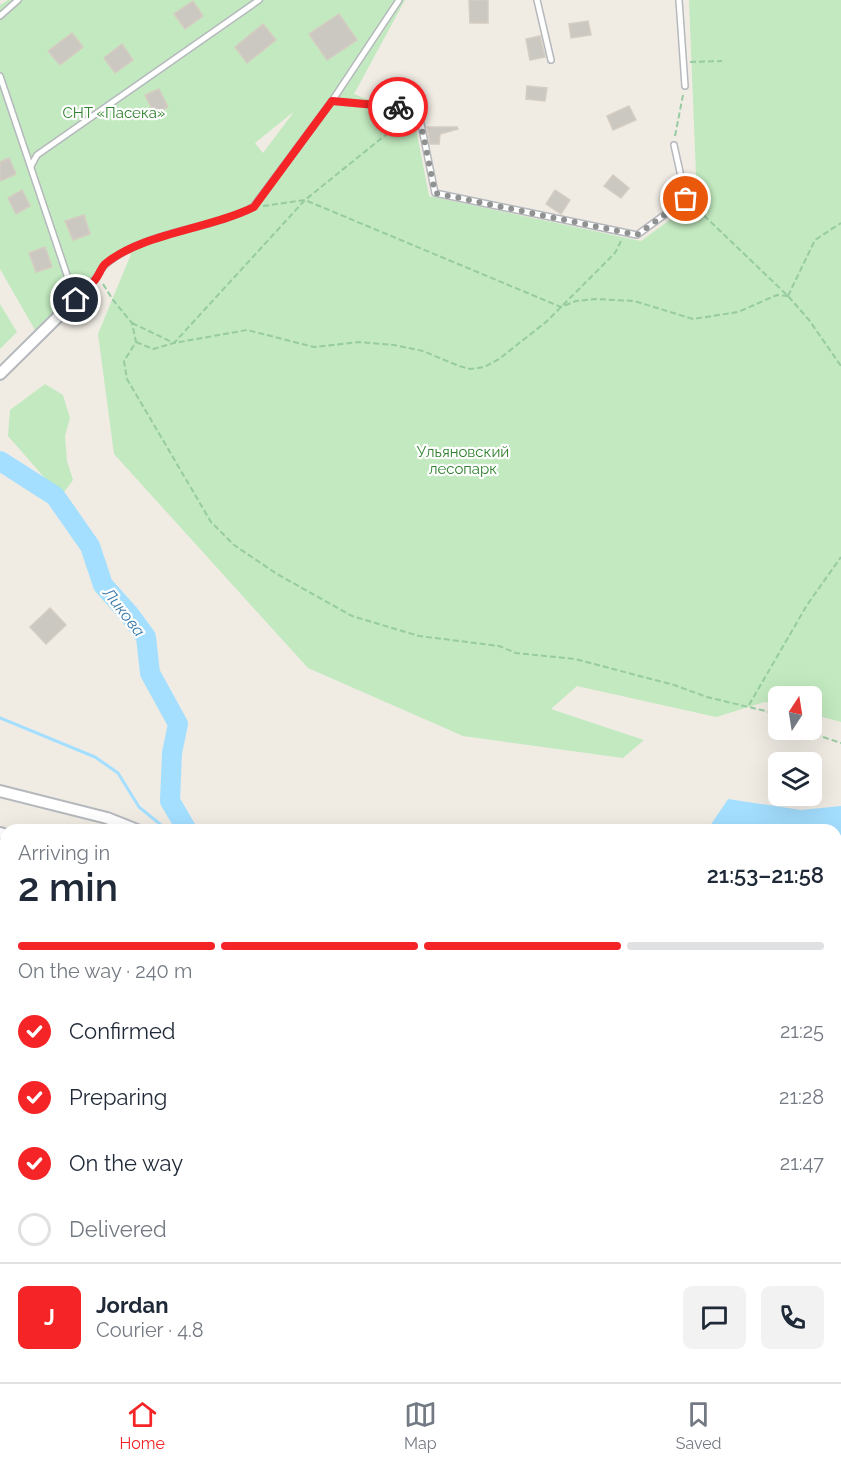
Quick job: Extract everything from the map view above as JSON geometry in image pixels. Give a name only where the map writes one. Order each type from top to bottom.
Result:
[{"type":"street","points":[[0,374],[77,298]]},
{"type":"street","points":[[0,791],[122,824]]},
{"type":"lane","points":[[0,16],[18,0]]},
{"type":"lane","points":[[31,166],[38,155],[259,0]]},
{"type":"lane","points":[[0,76],[77,298],[96,279],[105,265],[130,250],[254,207],[332,101],[399,0]]},
{"type":"lane","points":[[537,0],[551,60]]},
{"type":"lane","points":[[679,0],[685,86]]},
{"type":"lane","points":[[332,101],[418,109],[435,193],[637,235],[686,199],[674,145]]},
{"type":"path","points":[[685,62],[722,61]]},
{"type":"path","points":[[674,145],[685,86]]},
{"type":"path","points":[[174,343],[305,200],[418,109]]},
{"type":"path","points":[[686,199],[788,296],[841,366]]},
{"type":"path","points":[[254,207],[305,200],[561,307],[576,301],[596,299],[634,301],[693,319],[738,312],[777,295],[788,296]]},
{"type":"path","points":[[788,296],[814,240],[841,223]]},
{"type":"path","points":[[136,342],[153,349],[247,330],[314,346],[359,342],[394,345],[423,351],[470,369],[484,367],[499,359],[546,322],[615,253],[625,232]]},
{"type":"path","points":[[96,279],[102,282],[112,300],[132,323],[174,343]]},
{"type":"path","points":[[132,323],[136,342],[124,360],[128,379],[211,522],[234,545],[277,574],[352,616],[419,636],[498,646],[516,653],[575,659],[674,685],[707,697],[768,711]]},
{"type":"path","points":[[749,705],[807,605],[841,557]]},
{"type":"path","points":[[822,737],[841,743]]},
{"type":"green space","name":"Ульяновский лесопарк","points":[[8,0],[405,0],[354,94],[414,118],[429,196],[641,241],[697,200],[689,0],[841,0],[841,722],[822,717],[822,686],[768,686],[768,703],[716,717],[577,686],[551,709],[644,740],[623,758],[463,736],[308,668],[114,454],[98,334],[131,254],[127,247],[35,330],[0,269],[0,5]],"holes":[[[293,113],[263,153],[255,143]]]},
{"type":"green space","points":[[0,304],[17,332],[0,349]]},
{"type":"green space","points":[[45,384],[63,395],[70,418],[65,436],[67,461],[73,480],[64,492],[51,485],[8,436],[10,410]]},
{"type":"water","points":[[728,799],[801,810],[841,806],[841,824],[711,824]]},
{"type":"building","points":[[469,0],[488,0],[488,23],[470,23]]},
{"type":"building","points":[[193,1],[203,16],[185,29],[174,14]]},
{"type":"building","points":[[339,14],[357,40],[327,60],[309,34]]},
{"type":"building","points":[[588,21],[591,35],[571,38],[569,24]]},
{"type":"building","points":[[263,24],[276,40],[247,63],[235,47]]},
{"type":"building","points":[[72,33],[83,47],[60,65],[48,51]]},
{"type":"building","points":[[540,36],[545,57],[530,60],[526,39]]},
{"type":"building","points":[[122,44],[133,60],[115,73],[104,58]]},
{"type":"building","points":[[527,86],[547,88],[545,101],[526,99]]},
{"type":"building","points":[[159,89],[168,107],[154,113],[145,95]]},
{"type":"building","points":[[629,106],[636,120],[613,130],[607,116]]},
{"type":"building","points":[[427,127],[457,127],[458,129],[440,134],[439,144],[430,144]]},
{"type":"building","points":[[9,158],[16,174],[0,181],[0,162]]},
{"type":"building","points":[[613,175],[629,188],[621,198],[604,186]]},
{"type":"building","points":[[22,190],[30,206],[16,214],[8,198]]},
{"type":"building","points":[[555,190],[570,200],[561,214],[546,204]]},
{"type":"building","points":[[84,215],[90,234],[73,240],[65,221]]},
{"type":"building","points":[[45,247],[52,267],[36,272],[29,253]]},
{"type":"building","points":[[50,608],[66,625],[46,644],[30,627]]},
{"type":"waterway","name":"Ликова","points":[[0,461],[55,496],[90,546],[103,585],[146,637],[150,673],[178,724],[172,753],[170,801],[183,824]]},
{"type":"waterway","points":[[0,718],[95,757],[118,773],[139,807],[160,824]]},
{"type":"way so far","points":[[398,107],[418,109],[435,193],[637,235],[686,199]]},
{"type":"route","points":[[76,300],[96,279],[105,265],[130,250],[254,207],[332,101],[398,107]]},
{"type":"park label","name":"СНТ «Пасека»","points":[[114,113]]}]
